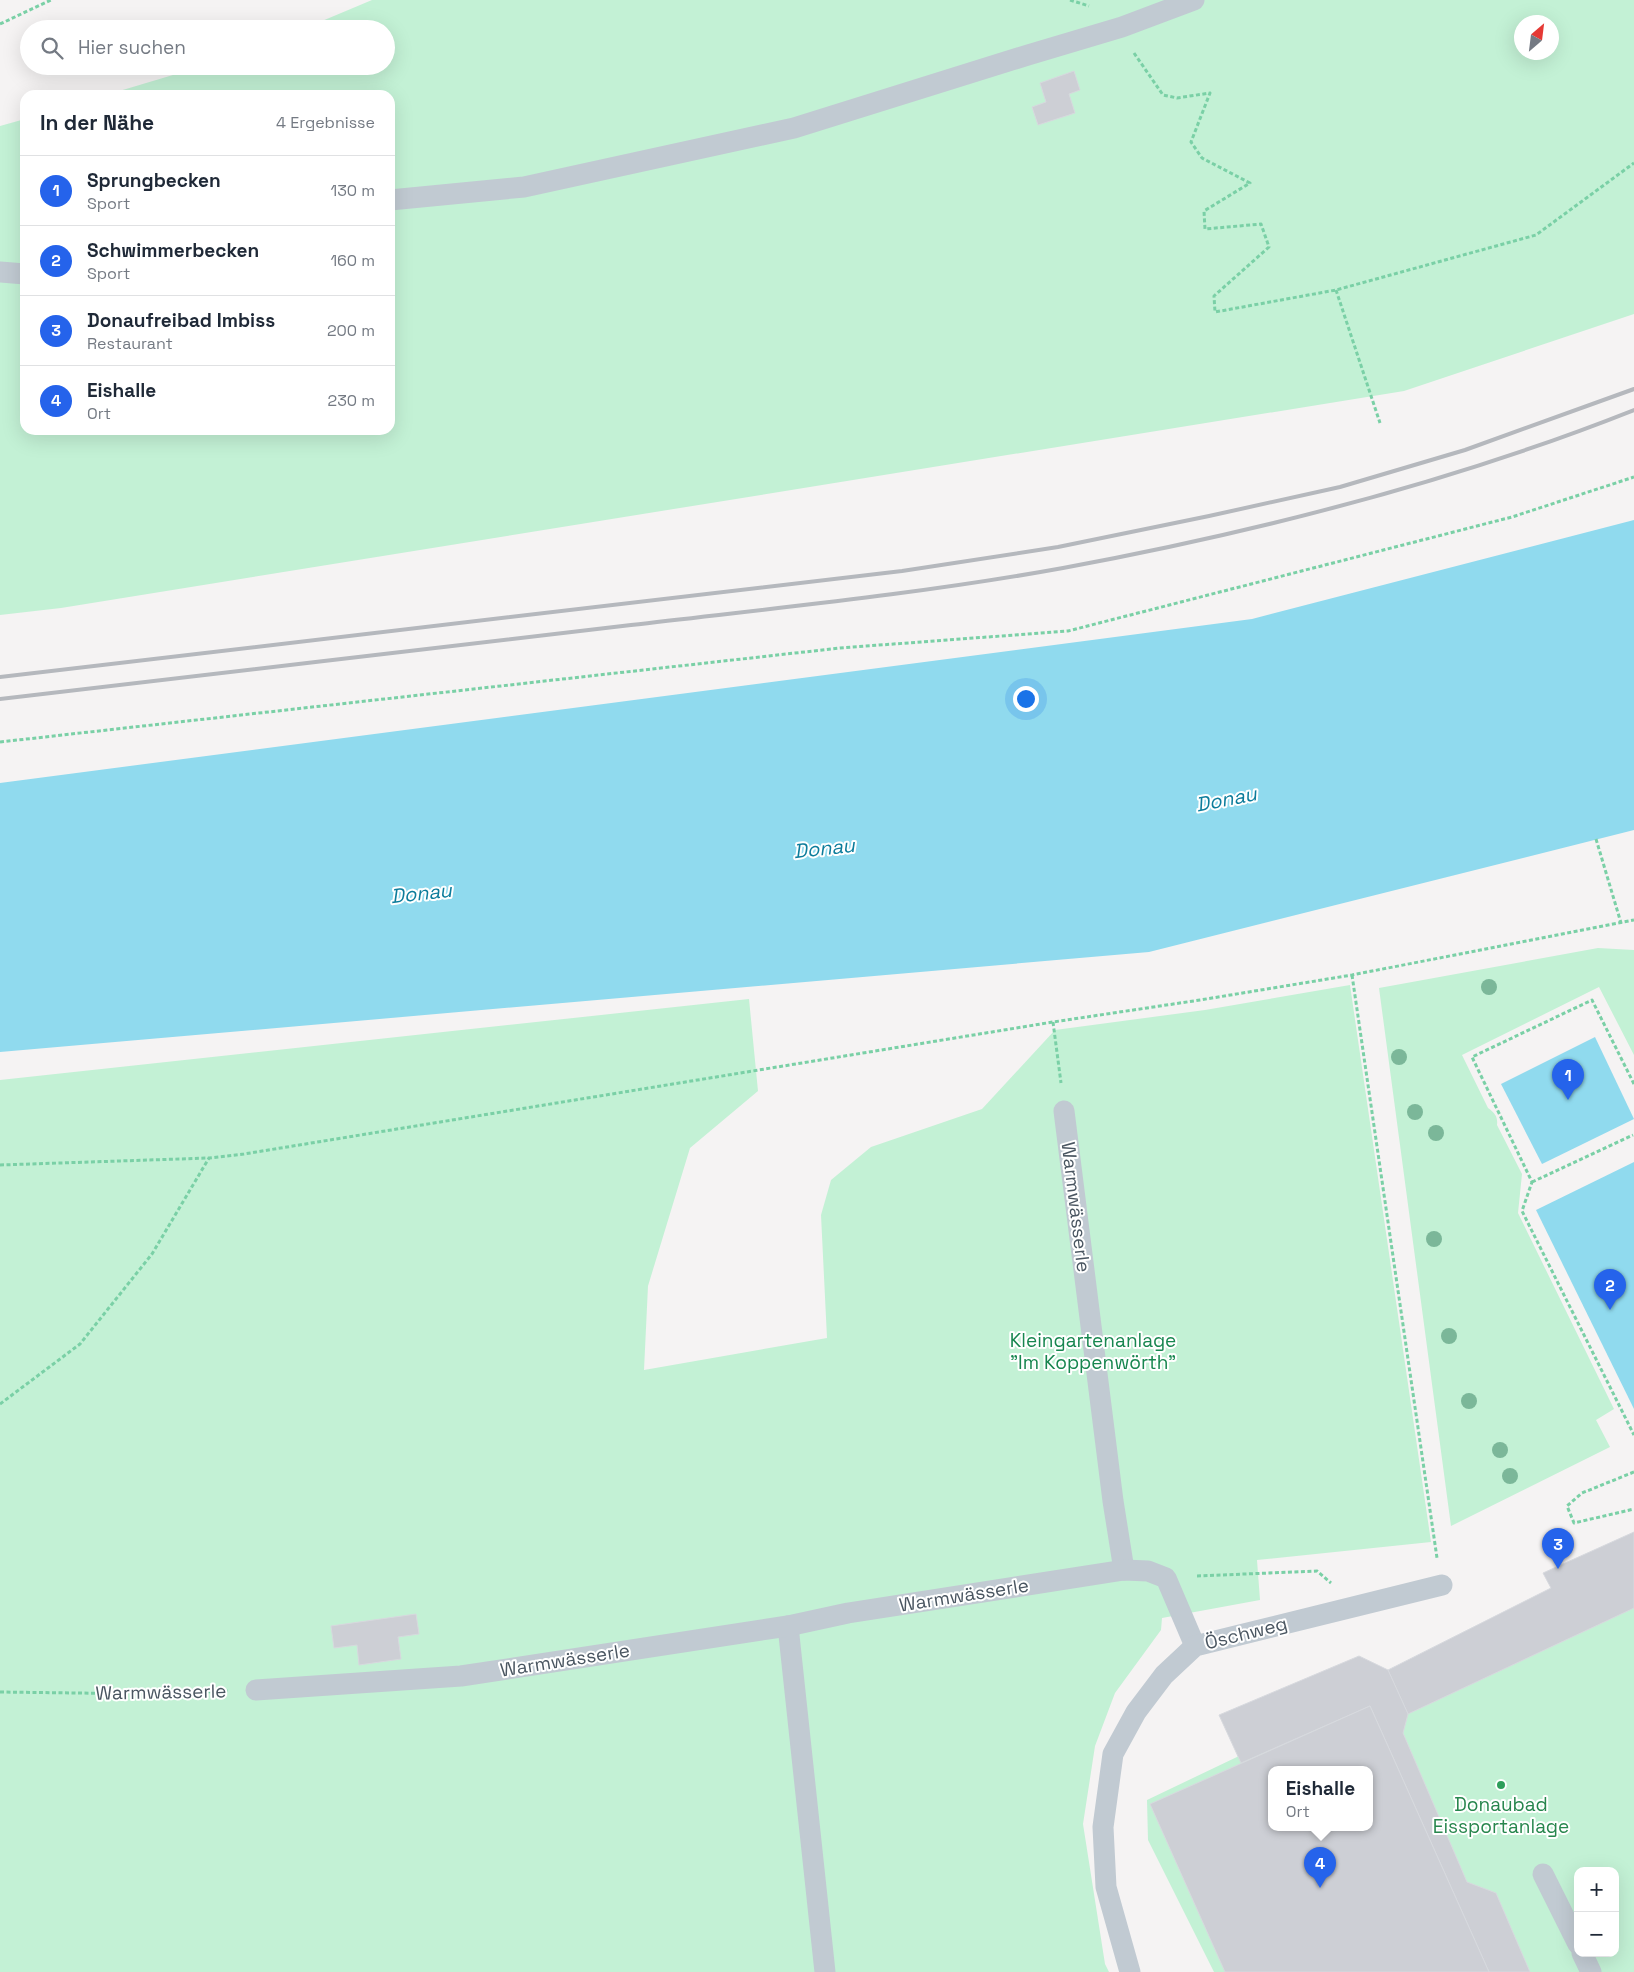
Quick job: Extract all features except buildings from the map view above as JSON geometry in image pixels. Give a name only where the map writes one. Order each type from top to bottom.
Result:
[{"type":"lane","points":[[395,200],[524,187],[794,128],[1094,34],[1122,27],[1194,0]]},
{"type":"lane","points":[[0,272],[20,274]]},
{"type":"lane","name":"Warmwässerle","points":[[1064,1111],[1113,1501],[1124,1570]]},
{"type":"lane","name":"Warmwässerle","points":[[256,1690],[461,1676],[788,1626],[848,1613],[1124,1570],[1148,1571],[1166,1578]]},
{"type":"lane","points":[[1166,1578],[1195,1646]]},
{"type":"lane","name":"Öschweg","points":[[1130,1972],[1106,1887],[1103,1827],[1114,1754],[1136,1712],[1164,1675],[1195,1646],[1442,1585]]},
{"type":"lane","points":[[788,1626],[825,1972]]},
{"type":"lane","points":[[1543,1874],[1574,1936]]},
{"type":"lane","points":[[1584,1957],[1592,1972]]},
{"type":"path","points":[[0,24],[51,0]]},
{"type":"path","points":[[1070,0],[1092,7]]},
{"type":"path","points":[[1122,27],[1136,59],[1163,95],[1177,98],[1210,93],[1192,142],[1202,158],[1250,183],[1204,211],[1205,229],[1261,224],[1269,247],[1214,296],[1215,312],[1336,290],[1536,235],[1634,163]]},
{"type":"path","points":[[1336,290],[1380,423]]},
{"type":"path","points":[[0,742],[840,648],[1068,631],[1512,517],[1634,477]]},
{"type":"path","points":[[1596,839],[1621,923]]},
{"type":"path","points":[[0,1165],[209,1158],[244,1154],[1352,975],[1634,920]]},
{"type":"path","points":[[1352,975],[1431,1529],[1442,1585]]},
{"type":"path","points":[[1634,1084],[1592,1000],[1472,1057],[1532,1182],[1522,1211],[1634,1434]]},
{"type":"path","points":[[1053,1022],[1064,1111]]},
{"type":"path","points":[[1532,1182],[1634,1135]]},
{"type":"path","points":[[0,1404],[80,1344],[152,1254],[209,1158]]},
{"type":"path","points":[[1634,1472],[1582,1493],[1567,1506],[1574,1523],[1634,1509]]},
{"type":"path","points":[[1166,1578],[1317,1571],[1355,1606]]},
{"type":"path","name":"Warmwässerle","points":[[0,1692],[157,1694],[256,1690]]},
{"type":"green space","points":[[372,0],[1634,0],[1634,314],[1404,391],[61,608],[0,615],[0,126],[20,120],[20,435],[395,435],[395,90],[123,90],[173,75],[395,75],[395,20],[324,20]]},
{"type":"green space","points":[[1598,948],[1634,950],[1634,1055],[1599,987],[1462,1055],[1488,1108],[1496,1115],[1497,1125],[1522,1174],[1518,1213],[1614,1409],[1596,1420],[1610,1447],[1451,1526],[1379,988]]},
{"type":"green space","name":"Kleingartenanlage \"Im Koppenwörth\"","points":[[1350,985],[1431,1542],[1257,1560],[1260,1600],[1162,1618],[1161,1630],[1115,1693],[1095,1746],[1083,1824],[1105,1964],[1109,1972],[0,1972],[0,1080],[749,999],[758,1091],[690,1148],[648,1286],[644,1370],[827,1338],[821,1215],[831,1180],[871,1147],[982,1109],[1055,1030],[1205,1010]]},
{"type":"green space","name":"Donaubad Eissportanlage","points":[[1634,1567],[1634,1972],[1214,1972],[1148,1840],[1147,1800]]},
{"type":"water","name":"Donau","points":[[1634,520],[1634,830],[1149,952],[0,1052],[0,783],[1252,619]]},
{"type":"water","points":[[1595,1037],[1634,1119],[1542,1164],[1501,1084]]},
{"type":"water","points":[[1634,1162],[1634,1409],[1536,1210]]},
{"type":"railway","points":[[0,677],[902,571],[1058,547],[1340,487],[1465,450],[1634,389]]},
{"type":"railway","points":[[0,699],[847,600],[1063,568],[1208,538],[1352,503],[1424,483],[1494,460],[1634,410]]},
{"type":"place","name":"Sprungbecken","points":[[1568,1100]]},
{"type":"place","name":"Schwimmerbecken","points":[[1610,1310]]},
{"type":"place","name":"Donaufreibad Imbiss","points":[[1558,1569]]},
{"type":"place","name":"Donaubad Eissportanlage","points":[[1501,1785]]},
{"type":"place","name":"Eishalle","points":[[1320,1888]]}]
